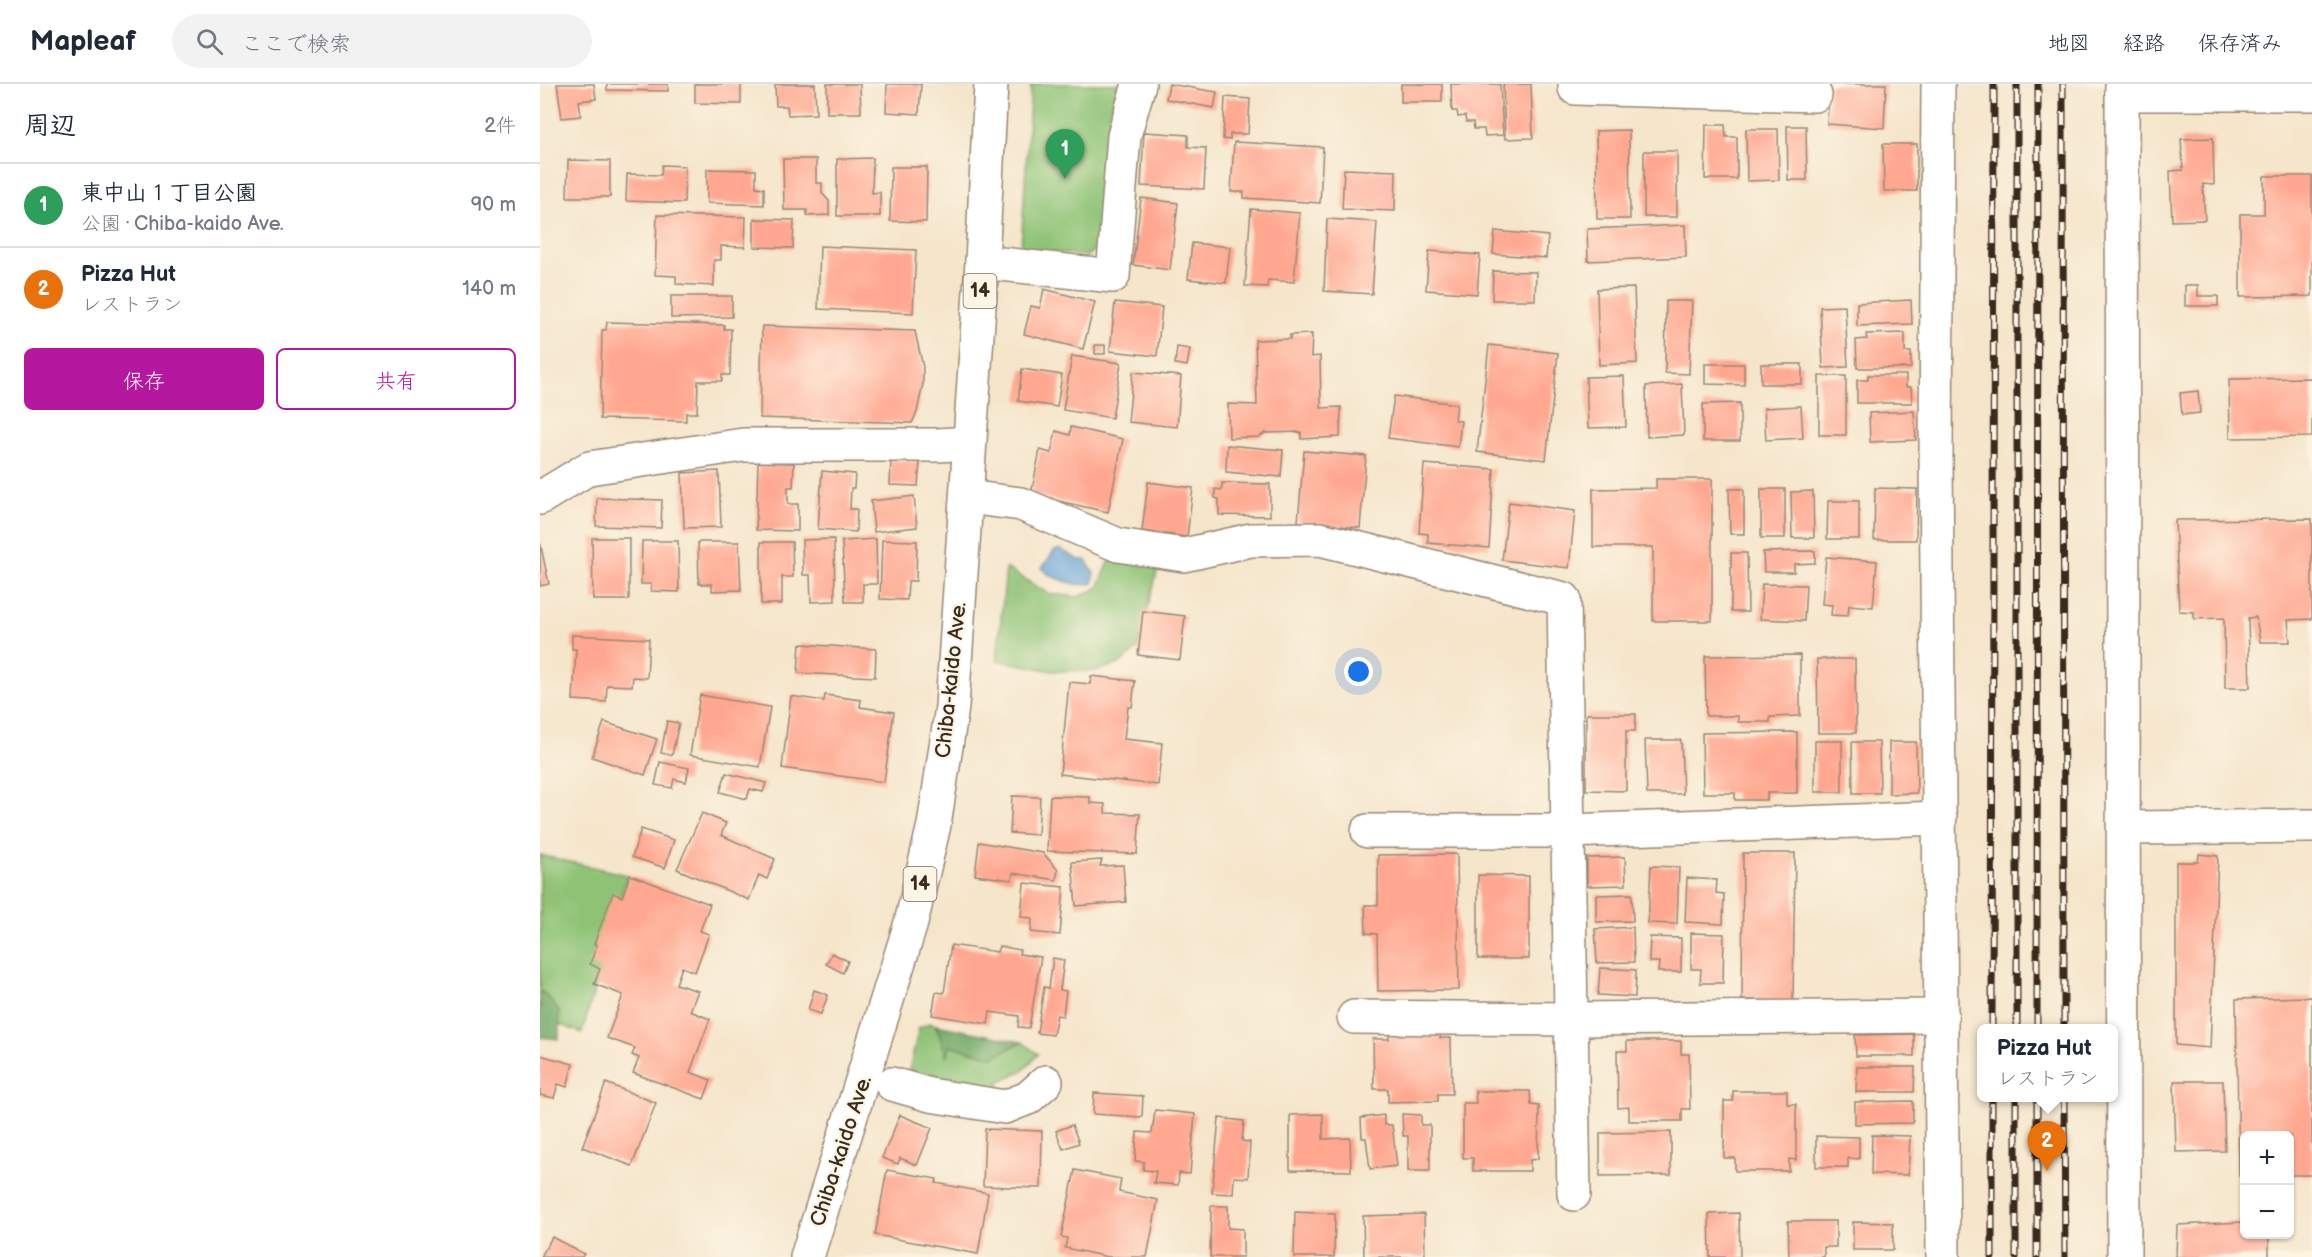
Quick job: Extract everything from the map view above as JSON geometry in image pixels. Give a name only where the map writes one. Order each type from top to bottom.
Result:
[{"type":"main road","name":"Chiba-kaido Ave.","points":[[807,1257],[911,923],[934,825],[952,707],[982,262],[991,84]]},
{"type":"main road","points":[[982,262],[1113,276],[1124,136],[1139,84]]},
{"type":"main road","points":[[1575,84],[1575,88],[1815,95]]},
{"type":"main road","points":[[1938,84],[1936,460],[1943,1257]]},
{"type":"main road","points":[[2124,1257],[2122,89],[2312,94]]},
{"type":"main road","points":[[540,498],[589,468],[743,445],[969,443]]},
{"type":"main road","points":[[967,497],[1021,504],[1118,544],[1184,555],[1251,540],[1320,539],[1564,599],[1574,1194]]},
{"type":"main road","points":[[1368,831],[1568,831],[1940,818]]},
{"type":"main road","points":[[2125,828],[2312,826]]},
{"type":"main road","points":[[1354,1017],[1942,1016]]},
{"type":"main road","points":[[892,1084],[930,1095],[1005,1107],[1028,1098],[1046,1082]]},
{"type":"green space","points":[[1031,84],[1119,84],[1110,112],[1099,246],[1087,256],[1021,248]]},
{"type":"green space","points":[[1110,560],[1158,568],[1137,649],[1119,664],[1095,671],[1053,671],[997,660],[1006,568],[1049,594],[1078,597],[1098,588]]},
{"type":"green space","points":[[540,855],[627,875],[582,1033],[540,1017]]},
{"type":"green space","points":[[540,992],[543,992],[559,1011],[559,1039],[540,1037]]},
{"type":"green space","points":[[930,1023],[936,1025],[947,1054],[949,1045],[993,1057],[1022,1042],[1038,1054],[1024,1070],[998,1082],[1000,1087],[997,1094],[920,1076],[909,1070],[919,1028]]},
{"type":"green space","points":[[936,1025],[1022,1042],[993,1057],[949,1045],[947,1057]]},
{"type":"water","points":[[1060,549],[1079,560],[1086,560],[1094,574],[1093,583],[1066,582],[1052,576],[1042,568],[1054,551]]},
{"type":"building","points":[[557,84],[594,84],[596,99],[579,101],[581,116],[562,118]]},
{"type":"building","points":[[607,84],[668,84],[668,91],[607,90]]},
{"type":"building","points":[[695,84],[741,84],[741,104],[695,103]]},
{"type":"building","points":[[775,84],[815,84],[816,114],[788,115],[787,106],[776,106]]},
{"type":"building","points":[[827,84],[860,84],[861,113],[827,113]]},
{"type":"building","points":[[887,84],[921,84],[919,114],[886,112]]},
{"type":"building","points":[[1169,84],[1217,92],[1214,108],[1166,99]]},
{"type":"building","points":[[1401,84],[1442,84],[1442,102],[1401,102]]},
{"type":"building","points":[[1451,84],[1500,84],[1503,135],[1485,136],[1484,129],[1474,129],[1473,122],[1466,122],[1465,116],[1458,117],[1457,111],[1452,111]]},
{"type":"building","points":[[1503,84],[1531,84],[1533,138],[1505,139]]},
{"type":"building","points":[[1830,84],[1886,84],[1884,128],[1827,124]]},
{"type":"building","points":[[1225,97],[1250,99],[1248,134],[1230,134],[1230,140],[1223,139]]},
{"type":"building","points":[[1706,125],[1725,125],[1726,137],[1737,137],[1737,179],[1705,179]]},
{"type":"building","points":[[1787,126],[1806,126],[1807,180],[1788,180]]},
{"type":"building","points":[[1746,129],[1778,129],[1779,180],[1747,181]]},
{"type":"building","points":[[1629,130],[1630,219],[1597,219],[1596,131]]},
{"type":"building","points":[[1144,132],[1188,135],[1188,147],[1206,148],[1204,189],[1141,186]]},
{"type":"building","points":[[2213,138],[2214,185],[2203,184],[2205,220],[2172,221],[2170,171],[2183,170],[2181,139]]},
{"type":"building","points":[[1234,142],[1323,147],[1320,203],[1244,198],[1244,192],[1231,192]]},
{"type":"building","points":[[1883,144],[1917,144],[1917,191],[1884,191]]},
{"type":"building","points":[[1644,151],[1677,151],[1677,217],[1644,217]]},
{"type":"building","points":[[873,158],[872,193],[880,192],[880,216],[837,216],[837,159]]},
{"type":"building","points":[[783,159],[816,159],[816,183],[822,183],[822,193],[829,201],[829,215],[807,216],[807,210],[784,210]]},
{"type":"building","points":[[568,160],[610,161],[610,197],[567,197]]},
{"type":"building","points":[[662,165],[685,166],[684,203],[626,201],[627,174],[661,175]]},
{"type":"building","points":[[891,167],[927,167],[926,222],[890,221]]},
{"type":"building","points":[[707,169],[756,170],[756,187],[764,188],[764,205],[707,203]]},
{"type":"building","points":[[1344,169],[1396,171],[1395,211],[1342,209]]},
{"type":"building","points":[[2264,176],[2312,176],[2312,296],[2240,297],[2240,214],[2264,214]]},
{"type":"building","points":[[1141,198],[1178,203],[1170,270],[1133,265]]},
{"type":"building","points":[[1251,209],[1300,213],[1294,282],[1268,280],[1267,287],[1245,286]]},
{"type":"building","points":[[657,215],[746,217],[745,247],[721,246],[721,260],[714,260],[714,286],[676,284],[676,276],[655,275]]},
{"type":"building","points":[[754,219],[794,220],[793,248],[754,247]]},
{"type":"building","points":[[1327,219],[1377,222],[1372,294],[1324,291]]},
{"type":"building","points":[[1685,225],[1686,257],[1588,261],[1587,229]]},
{"type":"building","points":[[1495,231],[1548,236],[1546,258],[1493,254]]},
{"type":"building","points":[[1192,243],[1230,247],[1226,283],[1188,279]]},
{"type":"building","points":[[820,246],[916,250],[913,313],[818,309]]},
{"type":"building","points":[[1429,251],[1480,255],[1477,294],[1426,290]]},
{"type":"building","points":[[1493,271],[1536,272],[1535,300],[1492,300]]},
{"type":"building","points":[[2185,285],[2198,285],[2198,296],[2218,296],[2218,306],[2185,306]]},
{"type":"building","points":[[1634,288],[1637,363],[1599,365],[1597,289]]},
{"type":"building","points":[[1044,289],[1095,302],[1083,349],[1024,334],[1031,306],[1040,308]]},
{"type":"building","points":[[671,296],[732,296],[732,317],[671,318]]},
{"type":"building","points":[[1911,300],[1912,324],[1857,326],[1857,303]]},
{"type":"building","points":[[1666,301],[1692,301],[1689,374],[1665,373]]},
{"type":"building","points":[[1115,302],[1162,307],[1157,356],[1110,351]]},
{"type":"building","points":[[1845,306],[1848,367],[1823,368],[1820,307]]},
{"type":"building","points":[[607,322],[724,325],[724,329],[731,329],[730,375],[722,375],[722,381],[698,381],[697,413],[686,413],[686,421],[600,419],[602,330],[606,330]]},
{"type":"building","points":[[762,326],[915,331],[923,367],[923,384],[917,412],[912,423],[760,418]]},
{"type":"building","points":[[1905,333],[1905,352],[1911,352],[1911,368],[1857,368],[1856,340],[1867,339],[1866,334]]},
{"type":"building","points":[[1312,334],[1311,357],[1320,356],[1321,408],[1341,407],[1340,437],[1301,439],[1301,432],[1265,433],[1259,437],[1229,438],[1228,404],[1257,405],[1255,340],[1290,339],[1290,335]]},
{"type":"building","points":[[1095,345],[1105,345],[1105,354],[1095,354]]},
{"type":"building","points":[[1489,345],[1558,353],[1546,460],[1477,452]]},
{"type":"building","points":[[1177,347],[1190,349],[1187,366],[1175,364]]},
{"type":"building","points":[[1072,356],[1121,363],[1112,418],[1063,410]]},
{"type":"building","points":[[1705,364],[1744,364],[1744,385],[1705,384]]},
{"type":"building","points":[[1761,364],[1802,364],[1802,384],[1761,384]]},
{"type":"building","points":[[1022,369],[1062,375],[1057,407],[1018,401]]},
{"type":"building","points":[[1133,372],[1181,376],[1177,427],[1128,422]]},
{"type":"building","points":[[1868,375],[1906,375],[1906,387],[1911,387],[1912,403],[1857,403],[1857,380],[1868,380]]},
{"type":"building","points":[[1624,376],[1626,427],[1588,428],[1586,377]]},
{"type":"building","points":[[1819,376],[1846,376],[1846,435],[1819,435]]},
{"type":"building","points":[[2312,378],[2312,437],[2230,438],[2229,379]]},
{"type":"building","points":[[1682,384],[1684,435],[1647,437],[1646,386]]},
{"type":"building","points":[[2198,391],[2200,413],[2182,415],[2180,393]]},
{"type":"building","points":[[1394,396],[1457,404],[1455,420],[1461,421],[1458,447],[1388,438]]},
{"type":"building","points":[[1740,403],[1740,441],[1703,441],[1703,404]]},
{"type":"building","points":[[1801,406],[1803,438],[1766,440],[1764,408]]},
{"type":"building","points":[[1914,411],[1916,440],[1870,442],[1869,413]]},
{"type":"building","points":[[1071,427],[1123,439],[1108,512],[1031,495],[1040,450],[1051,453],[1056,431],[1070,435]]},
{"type":"building","points":[[1227,445],[1283,450],[1281,477],[1226,472]]},
{"type":"building","points":[[1304,451],[1366,456],[1360,528],[1298,522]]},
{"type":"building","points":[[891,460],[920,462],[918,486],[890,485]]},
{"type":"building","points":[[758,462],[794,463],[793,487],[788,487],[788,504],[798,504],[798,531],[756,530]]},
{"type":"building","points":[[1424,464],[1494,469],[1489,548],[1428,543],[1428,534],[1419,533]]},
{"type":"building","points":[[719,471],[721,527],[684,528],[682,473]]},
{"type":"building","points":[[822,471],[855,474],[854,488],[851,488],[850,509],[857,509],[856,532],[818,529]]},
{"type":"building","points":[[1656,479],[1712,479],[1712,621],[1653,621],[1653,547],[1593,547],[1593,489],[1656,488]]},
{"type":"building","points":[[1148,482],[1193,488],[1187,537],[1142,531]]},
{"type":"building","points":[[1222,483],[1270,484],[1270,516],[1219,515],[1219,499],[1215,498],[1215,489],[1222,490]]},
{"type":"building","points":[[1875,488],[1917,489],[1916,540],[1874,540]]},
{"type":"building","points":[[1729,489],[1744,489],[1744,534],[1730,534]]},
{"type":"building","points":[[1761,489],[1785,489],[1785,538],[1761,538]]},
{"type":"building","points":[[1813,491],[1814,538],[1792,538],[1791,492]]},
{"type":"building","points":[[914,496],[917,527],[874,532],[871,501]]},
{"type":"building","points":[[597,498],[662,500],[661,528],[596,526]]},
{"type":"building","points":[[1828,501],[1859,501],[1859,539],[1827,539]]},
{"type":"building","points":[[1509,502],[1575,511],[1569,568],[1502,560]]},
{"type":"building","points":[[2312,519],[2312,619],[2288,620],[2290,642],[2260,642],[2256,617],[2248,618],[2250,688],[2225,688],[2224,618],[2194,619],[2194,612],[2179,611],[2175,520]]},
{"type":"building","points":[[592,538],[629,538],[629,600],[593,600]]},
{"type":"building","points":[[834,539],[835,601],[811,602],[810,575],[803,575],[802,540]]},
{"type":"building","points":[[876,539],[877,584],[863,584],[863,602],[845,602],[842,541]]},
{"type":"building","points":[[882,540],[917,541],[916,581],[908,581],[907,600],[880,599]]},
{"type":"building","points":[[642,541],[678,541],[679,592],[651,591],[651,584],[641,584]]},
{"type":"building","points":[[540,542],[549,584],[540,586]]},
{"type":"building","points":[[698,542],[739,542],[741,590],[712,591],[712,584],[699,584]]},
{"type":"building","points":[[761,542],[792,542],[793,577],[782,577],[782,604],[761,604]]},
{"type":"building","points":[[1815,551],[1815,563],[1794,564],[1794,572],[1764,572],[1763,552]]},
{"type":"building","points":[[1731,553],[1747,553],[1748,612],[1731,612]]},
{"type":"building","points":[[1826,557],[1877,561],[1873,607],[1849,605],[1848,616],[1831,615],[1832,605],[1822,604]]},
{"type":"building","points":[[1762,584],[1806,585],[1804,621],[1760,619]]},
{"type":"building","points":[[1143,611],[1185,616],[1180,660],[1138,655]]},
{"type":"building","points":[[572,635],[649,639],[647,678],[633,677],[632,686],[607,685],[606,702],[573,700],[576,649],[572,649]]},
{"type":"building","points":[[800,644],[876,649],[875,677],[798,673]]},
{"type":"building","points":[[1800,655],[1800,716],[1770,717],[1770,722],[1738,722],[1738,716],[1706,716],[1705,656]]},
{"type":"building","points":[[1817,659],[1855,659],[1856,733],[1818,733]]},
{"type":"building","points":[[1091,676],[1135,681],[1132,707],[1128,707],[1124,739],[1162,743],[1158,785],[1060,774],[1069,682],[1090,684]]},
{"type":"building","points":[[700,695],[770,707],[760,767],[690,755]]},
{"type":"building","points":[[825,695],[861,700],[860,707],[894,712],[884,782],[782,768],[791,696],[824,701]]},
{"type":"building","points":[[1586,714],[1636,714],[1635,731],[1626,731],[1626,791],[1586,790]]},
{"type":"building","points":[[667,721],[679,723],[672,755],[661,753]]},
{"type":"building","points":[[604,722],[657,739],[645,775],[592,757]]},
{"type":"building","points":[[1797,732],[1797,793],[1767,793],[1767,800],[1735,800],[1735,793],[1703,793],[1702,733]]},
{"type":"building","points":[[1645,740],[1681,740],[1683,794],[1647,794]]},
{"type":"building","points":[[1815,741],[1842,741],[1842,792],[1815,792]]},
{"type":"building","points":[[1852,742],[1879,742],[1880,793],[1853,793]]},
{"type":"building","points":[[1889,742],[1916,742],[1917,793],[1889,794]]},
{"type":"building","points":[[660,762],[689,768],[686,782],[674,779],[672,788],[655,785]]},
{"type":"building","points":[[726,773],[766,783],[763,792],[750,789],[747,799],[720,792]]},
{"type":"building","points":[[1012,796],[1040,797],[1038,835],[1010,833]]},
{"type":"building","points":[[1050,796],[1090,797],[1090,803],[1105,804],[1105,813],[1140,814],[1137,854],[1047,851]]},
{"type":"building","points":[[702,813],[726,823],[721,835],[775,859],[767,879],[759,875],[749,900],[677,869]]},
{"type":"building","points":[[641,829],[674,840],[665,868],[632,857]]},
{"type":"building","points":[[979,842],[1043,853],[1058,870],[1056,880],[1013,873],[1012,880],[975,875]]},
{"type":"building","points":[[1743,853],[1795,853],[1793,1001],[1742,1000]]},
{"type":"building","points":[[1457,854],[1459,990],[1378,991],[1377,934],[1366,933],[1365,905],[1378,905],[1378,855]]},
{"type":"building","points":[[2199,854],[2218,856],[2210,1048],[2176,1045],[2176,862],[2198,862]]},
{"type":"building","points":[[1625,857],[1626,885],[1587,886],[1587,858]]},
{"type":"building","points":[[1102,860],[1100,866],[1123,865],[1126,902],[1076,906],[1072,862]]},
{"type":"building","points":[[1651,866],[1679,867],[1677,924],[1648,923]]},
{"type":"building","points":[[630,875],[710,904],[700,931],[709,934],[695,972],[682,967],[676,984],[698,991],[690,1011],[710,1019],[690,1072],[711,1080],[704,1099],[633,1073],[639,1058],[632,1055],[635,1048],[607,1038],[623,995],[594,984],[600,969],[590,964],[597,945],[594,944],[613,893],[622,897]]},
{"type":"building","points":[[1478,875],[1529,876],[1529,959],[1478,959]]},
{"type":"building","points":[[1687,878],[1717,880],[1716,893],[1724,894],[1723,924],[1685,922]]},
{"type":"building","points":[[1024,883],[1064,887],[1060,935],[1031,932],[1032,918],[1021,917]]},
{"type":"building","points":[[1632,894],[1633,921],[1596,922],[1596,895]]},
{"type":"building","points":[[1633,927],[1634,962],[1597,963],[1595,929]]},
{"type":"building","points":[[1691,933],[1724,934],[1723,983],[1700,983],[1701,969],[1691,969]]},
{"type":"building","points":[[1650,937],[1681,938],[1681,972],[1658,972],[1659,962],[1649,962]]},
{"type":"building","points":[[951,945],[997,952],[999,946],[1020,950],[1019,954],[1041,957],[1029,1028],[1018,1027],[1019,1016],[990,1012],[988,1024],[932,1015],[936,992],[944,993]]},
{"type":"building","points":[[832,953],[848,961],[843,973],[826,964]]},
{"type":"building","points":[[1053,958],[1064,960],[1060,990],[1066,991],[1063,1016],[1057,1015],[1053,1035],[1037,1033],[1044,987],[1049,988]]},
{"type":"building","points":[[1600,968],[1636,970],[1635,997],[1598,995]]},
{"type":"building","points":[[814,990],[828,995],[821,1014],[808,1010]]},
{"type":"building","points":[[2312,997],[2312,1175],[2294,1175],[2294,1131],[2240,1131],[2239,1176],[2236,999]]},
{"type":"building","points":[[1389,1032],[1440,1032],[1440,1038],[1451,1038],[1452,1094],[1438,1094],[1438,1101],[1388,1102],[1388,1089],[1374,1089],[1373,1039],[1389,1039]]},
{"type":"building","points":[[1914,1034],[1914,1056],[1856,1056],[1855,1035]]},
{"type":"building","points":[[1627,1041],[1681,1041],[1681,1054],[1689,1054],[1690,1109],[1682,1109],[1682,1121],[1629,1121],[1629,1107],[1618,1108],[1617,1051],[1627,1051]]},
{"type":"building","points":[[540,1055],[573,1064],[567,1087],[558,1084],[554,1098],[540,1095]]},
{"type":"building","points":[[1857,1067],[1915,1067],[1914,1092],[1856,1092]]},
{"type":"building","points":[[2174,1081],[2223,1081],[2225,1151],[2176,1152]]},
{"type":"building","points":[[606,1083],[656,1103],[632,1166],[582,1147]]},
{"type":"building","points":[[1475,1091],[1530,1091],[1531,1105],[1539,1106],[1538,1159],[1530,1160],[1530,1171],[1473,1171],[1473,1158],[1463,1158],[1463,1103],[1476,1103]]},
{"type":"building","points":[[1733,1091],[1787,1091],[1787,1104],[1796,1104],[1796,1160],[1789,1159],[1789,1171],[1735,1171],[1735,1158],[1724,1158],[1724,1101],[1733,1101]]},
{"type":"building","points":[[1094,1093],[1143,1096],[1142,1117],[1093,1114]]},
{"type":"building","points":[[1913,1101],[1913,1123],[1855,1124],[1855,1102]]},
{"type":"building","points":[[1155,1110],[1195,1114],[1190,1174],[1179,1173],[1178,1185],[1154,1183],[1156,1171],[1143,1170],[1144,1162],[1135,1161],[1137,1132],[1152,1133]]},
{"type":"building","points":[[1323,1114],[1323,1139],[1350,1138],[1351,1171],[1290,1170],[1290,1115]]},
{"type":"building","points":[[1402,1114],[1421,1115],[1421,1125],[1430,1125],[1430,1171],[1408,1171],[1408,1136],[1403,1136]]},
{"type":"building","points":[[900,1115],[932,1128],[917,1165],[900,1158],[898,1164],[882,1158]]},
{"type":"building","points":[[1384,1115],[1384,1125],[1392,1125],[1397,1166],[1370,1169],[1366,1138],[1362,1138],[1361,1118]]},
{"type":"building","points":[[1219,1118],[1244,1121],[1242,1141],[1250,1142],[1248,1178],[1234,1177],[1233,1194],[1212,1193]]},
{"type":"building","points":[[1072,1125],[1079,1143],[1063,1149],[1056,1131]]},
{"type":"building","points":[[985,1129],[1042,1131],[1041,1188],[983,1186]]},
{"type":"building","points":[[1671,1132],[1671,1175],[1600,1176],[1600,1133]]},
{"type":"building","points":[[1872,1135],[1910,1136],[1908,1175],[1871,1174]]},
{"type":"building","points":[[1816,1136],[1859,1137],[1859,1159],[1848,1158],[1848,1167],[1816,1167]]},
{"type":"building","points":[[887,1170],[937,1179],[936,1183],[988,1193],[978,1254],[875,1235]]},
{"type":"building","points":[[1075,1170],[1121,1179],[1119,1192],[1158,1200],[1147,1257],[1108,1257],[1065,1248],[1067,1238],[1061,1237]]},
{"type":"building","points":[[1211,1206],[1228,1206],[1228,1228],[1243,1229],[1243,1257],[1210,1257]]},
{"type":"building","points":[[1295,1212],[1335,1214],[1334,1257],[1294,1257]]},
{"type":"building","points":[[1739,1213],[1740,1257],[1710,1257],[1709,1214]]},
{"type":"building","points":[[1424,1214],[1425,1257],[1364,1257],[1363,1216]]},
{"type":"building","points":[[1788,1221],[1836,1221],[1836,1247],[1824,1247],[1824,1257],[1789,1257]]},
{"type":"building","points":[[1853,1222],[1893,1223],[1893,1250],[1853,1250]]},
{"type":"building","points":[[2240,1222],[2240,1239],[2269,1239],[2269,1257],[2176,1257],[2177,1225]]},
{"type":"building","points":[[552,1237],[584,1254],[582,1257],[541,1257]]},
{"type":"railway","points":[[1992,1024],[1994,84]]},
{"type":"railway","points":[[2017,84],[2017,1024]]},
{"type":"railway","points":[[2037,1024],[2038,84]]},
{"type":"railway","points":[[2063,84],[2064,1024]]},
{"type":"railway","points":[[1992,1102],[1992,1257]]},
{"type":"railway","points":[[2016,1102],[2016,1257]]},
{"type":"railway","points":[[2037,1102],[2037,1257]]},
{"type":"railway","points":[[2064,1102],[2065,1257]]},
{"type":"place","name":"東中山１丁目公園","points":[[1065,179]]},
{"type":"place","name":"Pizza Hut","points":[[2047,1171]]}]
